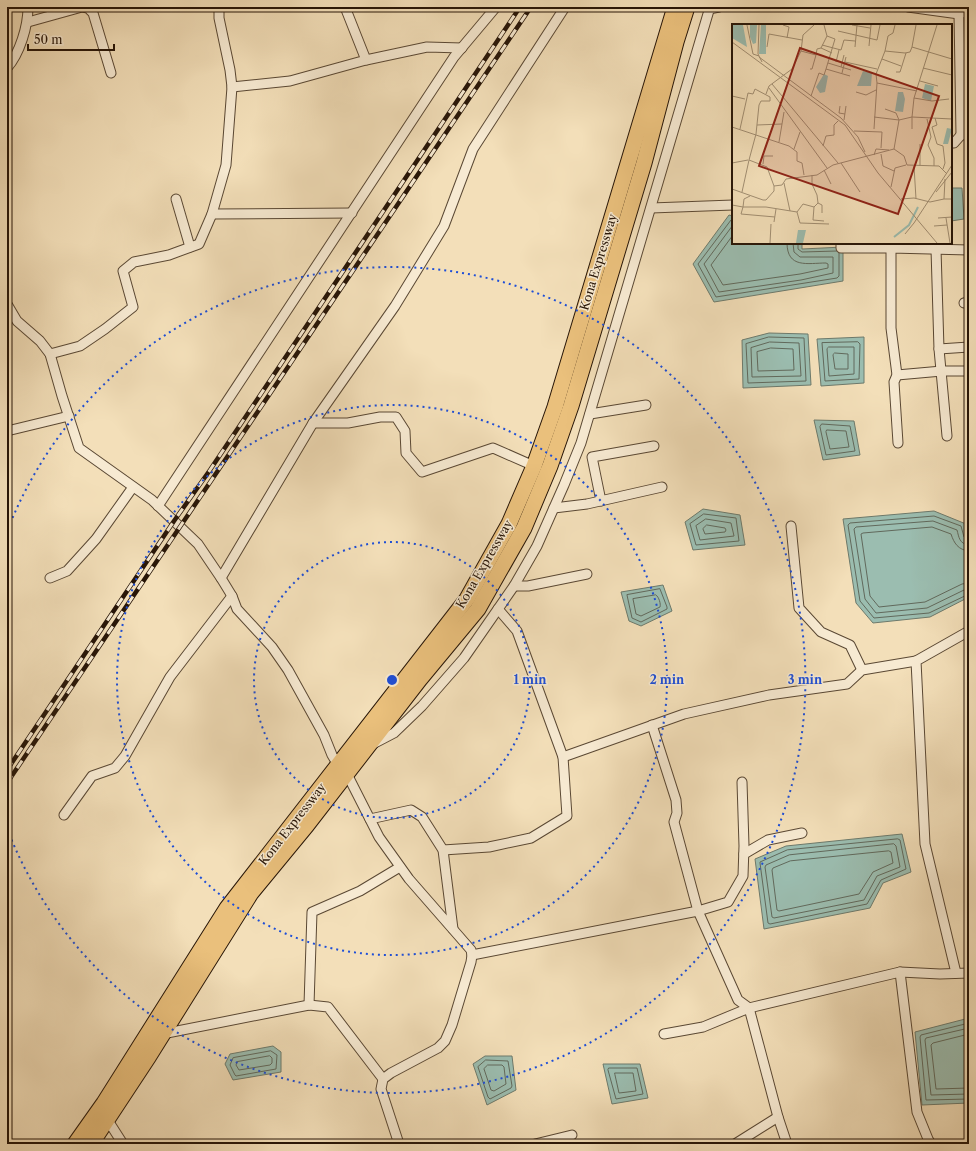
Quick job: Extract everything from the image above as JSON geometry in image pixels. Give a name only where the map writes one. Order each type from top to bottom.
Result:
[{"type":"highway","name":"Kona Expressway","points":[[91,1144],[251,892],[467,598],[509,524],[534,466],[555,407],[675,7]]},
{"type":"highway","name":"Kona Expressway","points":[[75,1144],[104,1103],[227,908],[342,769],[367,748],[420,679],[478,610],[524,528],[550,466],[572,406],[644,163],[676,42],[687,7]]},
{"type":"street","points":[[7,68],[14,60],[28,22],[28,7]]},
{"type":"street","points":[[28,22],[82,7],[88,8],[93,13],[111,73]]},
{"type":"street","points":[[50,354],[80,346],[105,329],[133,306],[123,271],[134,262],[169,255],[199,244],[212,214],[226,165],[232,87],[219,18],[219,7]]},
{"type":"street","points":[[344,7],[366,60]]},
{"type":"street","points":[[158,506],[454,57],[496,7]]},
{"type":"street","points":[[221,578],[313,423],[395,306],[440,232],[447,218],[473,149],[565,7]]},
{"type":"street","points":[[367,748],[394,733],[422,706],[464,658],[514,586],[537,546],[581,443],[709,8],[719,7]]},
{"type":"street","points":[[908,7],[958,14],[969,10]]},
{"type":"street","points":[[952,143],[965,135],[955,78],[958,14]]},
{"type":"street","points":[[232,87],[290,81],[366,60],[427,47],[462,48]]},
{"type":"street","points":[[176,199],[190,247]]},
{"type":"street","points":[[651,208],[732,205]]},
{"type":"street","points":[[212,214],[352,213]]},
{"type":"street","points":[[841,244],[841,248],[969,250]]},
{"type":"street","points":[[890,248],[891,328],[897,375],[894,382],[898,443]]},
{"type":"street","points":[[936,249],[936,296],[939,349],[947,436]]},
{"type":"street","points":[[7,304],[17,321],[40,341],[50,354],[80,448],[158,506],[198,544],[232,596],[237,609],[272,648],[288,670],[379,837],[409,879],[472,950],[472,955],[452,1025],[445,1041],[438,1048],[391,1073],[383,1079],[381,1089],[398,1144]]},
{"type":"street","points":[[939,349],[969,347]]},
{"type":"street","points":[[897,375],[942,371],[969,371]]},
{"type":"street","points":[[590,414],[646,405]]},
{"type":"street","points":[[7,431],[69,416]]},
{"type":"street","points":[[313,423],[348,423],[380,417],[396,417],[405,431],[406,453],[422,472],[493,448],[534,466]]},
{"type":"street","points":[[602,501],[592,456],[654,446]]},
{"type":"street","points":[[50,578],[67,571],[96,539],[133,487]]},
{"type":"street","points":[[554,508],[587,504],[662,487]]},
{"type":"street","points":[[791,526],[799,608],[821,632],[850,645],[862,670]]},
{"type":"street","points":[[514,586],[528,586],[587,574]]},
{"type":"street","points":[[64,815],[92,776],[115,768],[125,756],[170,677],[232,596]]},
{"type":"street","points":[[443,850],[489,847],[531,838],[567,816],[563,757],[517,630],[498,609]]},
{"type":"street","points":[[563,757],[684,714],[768,695],[847,684],[862,670],[916,661],[969,631]]},
{"type":"street","points":[[916,661],[925,844],[956,973]]},
{"type":"street","points":[[652,725],[676,800],[677,813],[674,822],[698,911],[738,1000],[749,1008],[778,1117],[787,1144]]},
{"type":"street","points":[[472,955],[698,911],[728,902],[743,876],[744,854],[742,782]]},
{"type":"street","points":[[370,819],[411,810],[422,818],[443,850],[453,929]]},
{"type":"street","points":[[744,854],[768,840],[802,833]]},
{"type":"street","points":[[308,1005],[312,912],[360,891],[400,867]]},
{"type":"street","points":[[900,972],[917,1112],[931,1144]]},
{"type":"street","points":[[664,1034],[703,1027],[749,1008],[900,972],[940,974],[969,973]]},
{"type":"street","points":[[162,1034],[308,1005],[328,1007],[383,1079]]},
{"type":"street","points":[[735,1144],[778,1117]]},
{"type":"street","points":[[107,1119],[123,1144]]},
{"type":"street","points":[[535,1144],[572,1135]]},
{"type":"water","points":[[952,188],[962,188],[964,219],[952,221]]},
{"type":"water","points":[[729,215],[732,216],[732,244],[802,244],[802,249],[843,247],[843,281],[714,302],[693,264]]},
{"type":"water","points":[[769,333],[808,334],[811,385],[743,388],[742,340]]},
{"type":"water","points":[[864,337],[864,383],[821,386],[817,339]]},
{"type":"water","points":[[814,420],[854,421],[860,455],[823,460]]},
{"type":"water","points":[[703,509],[740,515],[745,545],[693,550],[685,522]]},
{"type":"water","points":[[934,511],[966,524],[969,559],[969,597],[930,617],[873,623],[856,603],[843,519]]},
{"type":"water","points":[[663,585],[672,611],[641,626],[629,621],[621,592]]},
{"type":"water","points":[[902,834],[911,872],[883,883],[870,908],[764,929],[755,859],[786,846]]},
{"type":"water","points":[[969,1018],[969,1103],[922,1105],[915,1032]]},
{"type":"water","points":[[273,1046],[281,1052],[281,1072],[233,1080],[225,1064],[230,1054]]},
{"type":"water","points":[[485,1056],[512,1056],[516,1090],[487,1105],[473,1064]]},
{"type":"water","points":[[603,1064],[640,1064],[648,1098],[612,1104]]},
{"type":"railway","points":[[7,770],[520,7]]},
{"type":"railway","points":[[7,783],[531,7]]}]
